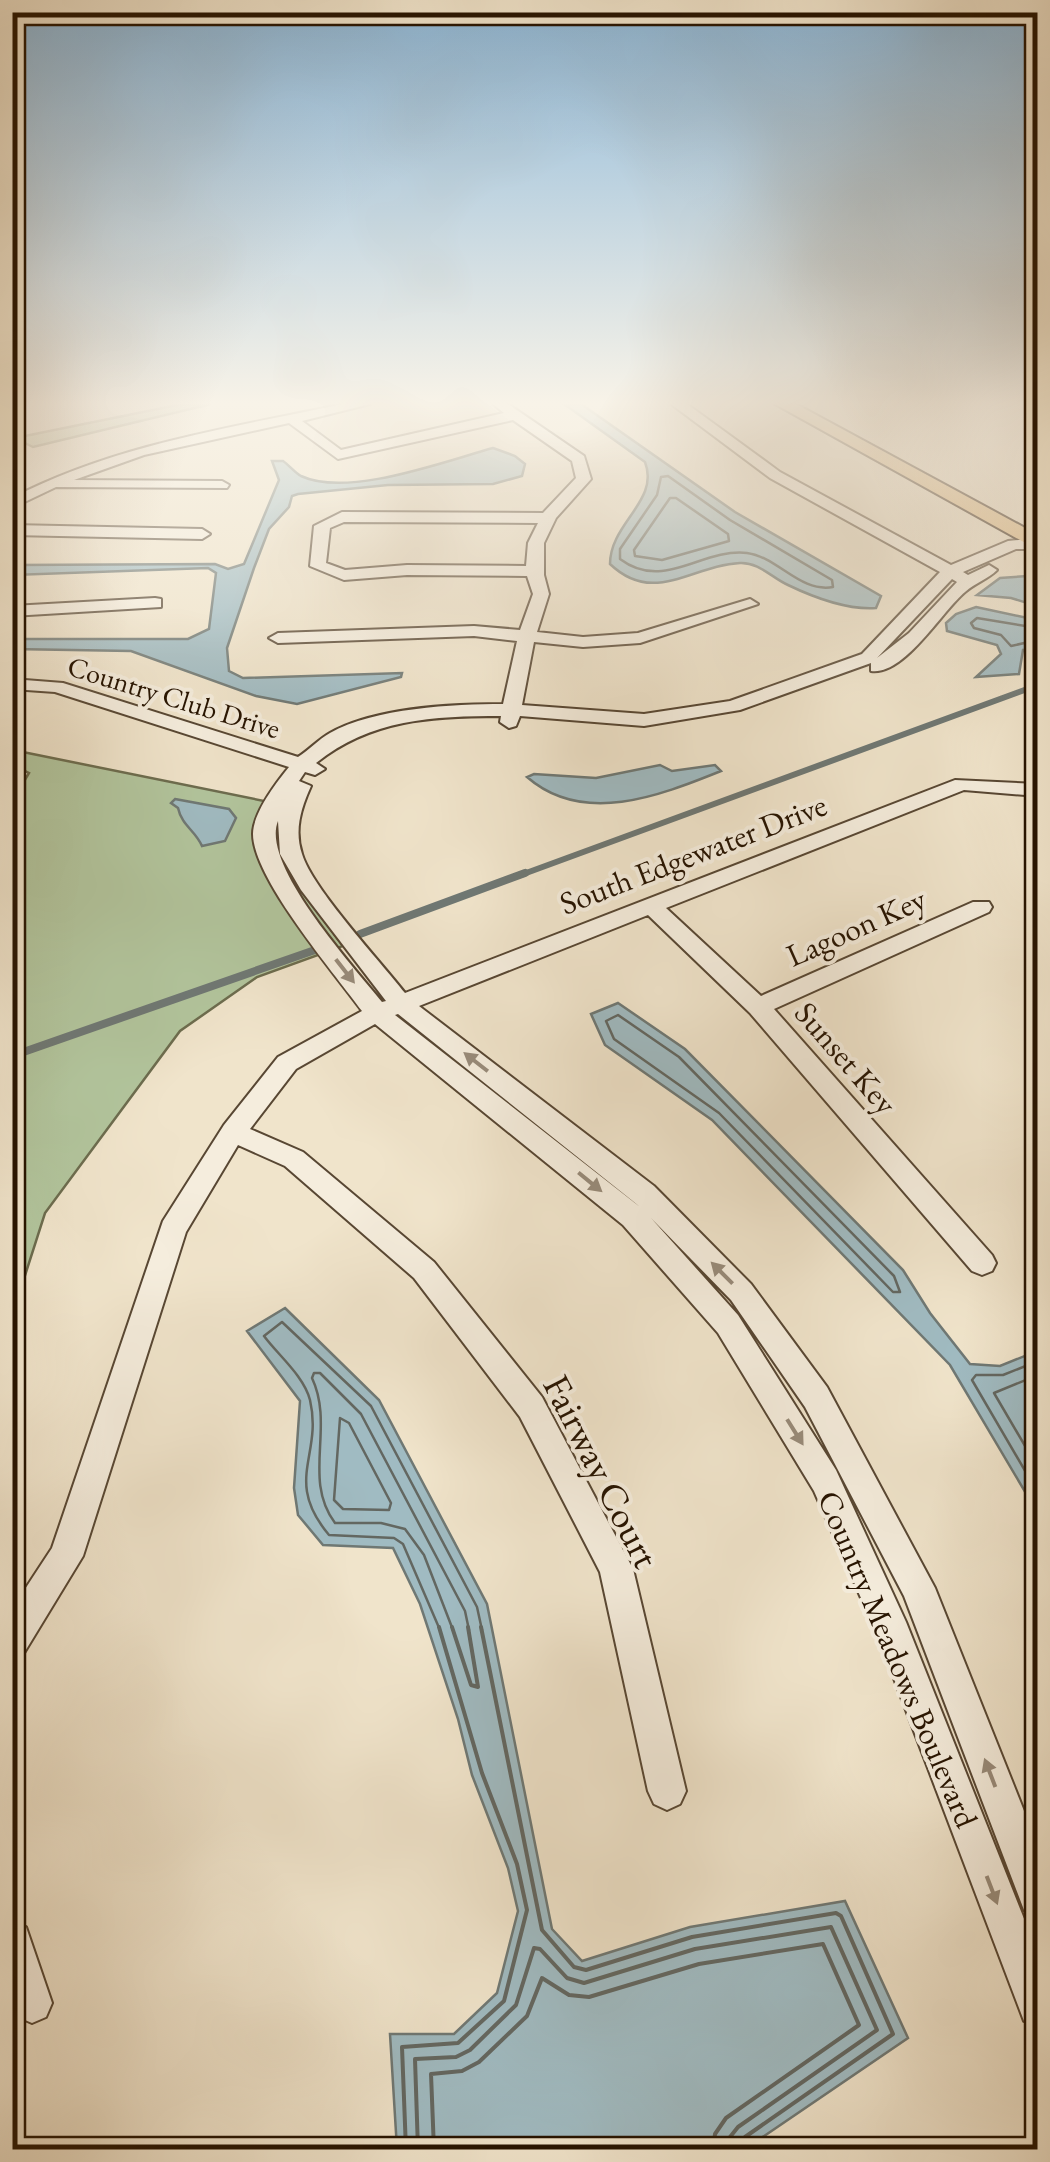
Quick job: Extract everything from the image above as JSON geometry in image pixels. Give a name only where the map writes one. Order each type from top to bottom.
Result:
[{"type":"main road","points":[[963,505],[1035,545]]},
{"type":"main road","points":[[1004,505],[1038,523]]},
{"type":"street","points":[[511,716],[527,636],[541,594],[532,571],[544,518],[557,505]]},
{"type":"street","points":[[836,505],[958,576]]},
{"type":"street","points":[[532,571],[407,570],[344,575],[318,566],[322,526],[342,518],[544,518]]},
{"type":"street","points":[[12,530],[202,534]]},
{"type":"street","name":"Country Meadows Boulevard","points":[[958,576],[1032,554],[1035,545],[1014,544],[980,558],[958,576],[930,605],[920,634],[879,666],[790,693],[737,719],[644,732],[511,716],[454,720],[398,729],[353,746],[309,767],[291,789],[281,858],[313,911],[389,1009],[633,1217],[816,1397],[918,1588],[1038,1896]]},
{"type":"street","points":[[980,558],[997,567]]},
{"type":"street","points":[[12,610],[155,603]]},
{"type":"street","points":[[278,638],[474,631],[583,642],[640,638],[750,604]]},
{"type":"street","name":"Country Club Drive","points":[[12,684],[56,687],[309,767]]},
{"type":"street","name":"South Edgewater Drive","points":[[12,1641],[66,1556],[173,1229],[233,1132],[288,1063],[389,1009],[962,784],[1038,790]]},
{"type":"street","name":"Sunset Key","points":[[650,905],[758,1007],[982,1263]]},
{"type":"street","name":"Lagoon Key","points":[[758,1007],[981,906]]},
{"type":"street","name":"Fairway Court","points":[[233,1132],[294,1159],[424,1270],[531,1407],[616,1569],[667,1791]]},
{"type":"street","name":"Country Meadows Boulevard","points":[[745,1323],[825,1481],[894,1634],[1038,2007]]},
{"type":"street","points":[[12,1942],[32,2004]]},
{"type":"green space","points":[[13,750],[279,804],[288,872],[343,946],[257,977],[180,1031],[45,1213],[13,1313],[12,781],[23,783],[29,773],[13,765]]},
{"type":"water","points":[[269,505],[290,505],[269,529],[254,568],[227,648],[229,671],[243,678],[402,673],[401,677],[297,704],[256,696],[131,651],[13,649],[17,639],[188,639],[209,629],[216,573],[208,568],[13,575],[13,565],[215,564],[228,569],[244,564]]},
{"type":"water","points":[[638,505],[725,505],[881,596],[876,608],[843,605],[788,585],[747,563],[722,565],[658,583],[642,582],[610,564],[618,536]]},
{"type":"water","points":[[1000,578],[1037,578],[1037,606],[1011,598],[977,595]]},
{"type":"water","points":[[976,607],[1037,620],[1037,649],[1023,650],[1019,674],[976,677],[1001,654],[997,645],[947,631],[946,623],[956,614]]},
{"type":"water","points":[[660,765],[672,771],[715,765],[721,771],[647,797],[597,803],[549,792],[527,777],[534,774],[596,778]]},
{"type":"water","points":[[175,799],[229,809],[236,818],[225,841],[202,846],[171,803]]},
{"type":"water","points":[[618,1003],[685,1049],[903,1270],[970,1364],[1000,1366],[1037,1351],[1037,1512],[950,1365],[712,1120],[605,1045],[591,1014]]},
{"type":"water","points":[[285,1308],[379,1400],[487,1604],[552,1929],[582,1961],[690,1927],[845,1901],[908,2038],[745,2149],[397,2149],[390,2034],[454,2034],[497,1993],[518,1911],[508,1868],[472,1775],[420,1604],[393,1548],[323,1545],[298,1515],[294,1488],[300,1401],[247,1331]]},
{"type":"waterway","points":[[518,876],[1038,685]]},
{"type":"waterway","points":[[360,934],[525,873]]},
{"type":"waterway","points":[[12,1056],[315,950]]}]
